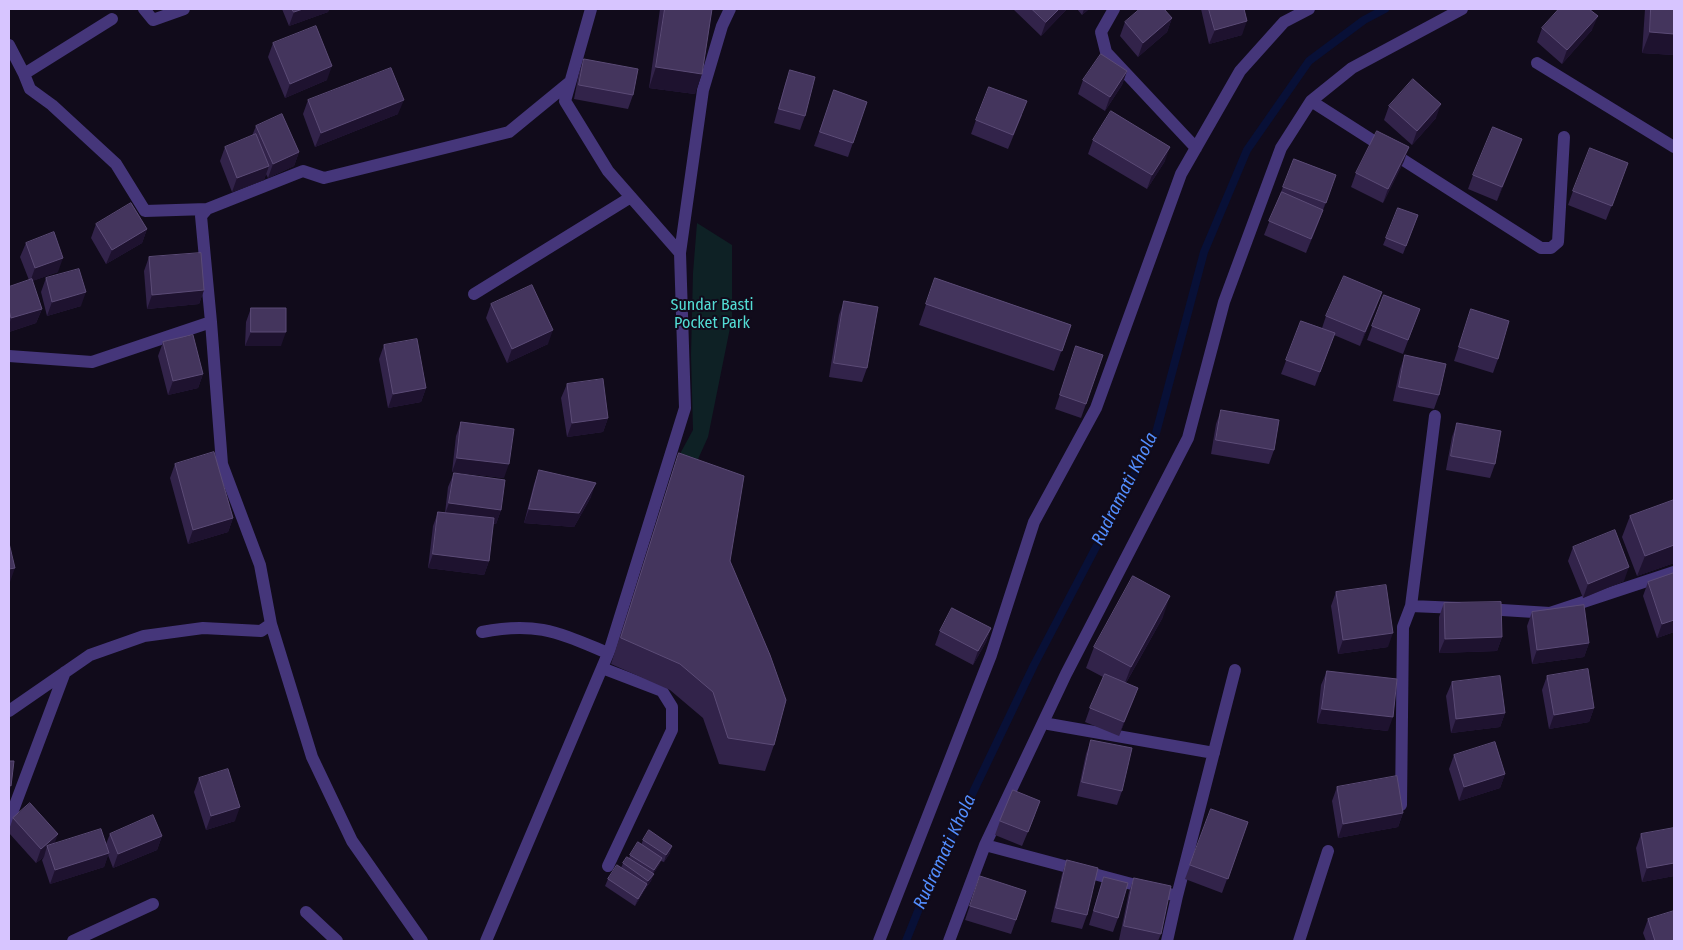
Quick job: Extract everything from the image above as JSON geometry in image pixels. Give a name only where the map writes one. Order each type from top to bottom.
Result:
[{"type":"street","points":[[144,9],[153,20],[184,9]]},
{"type":"street","points":[[591,9],[565,101],[608,171],[680,253]]},
{"type":"street","points":[[486,941],[608,653],[685,408],[680,253],[703,90],[722,26],[730,9]]},
{"type":"street","points":[[1114,9],[1101,32],[1106,52],[1196,148]]},
{"type":"street","points":[[879,941],[991,655],[1034,522],[1096,408],[1182,174],[1240,71],[1284,22],[1309,9]]},
{"type":"street","points":[[949,941],[985,845],[1066,674],[1188,438],[1224,302],[1280,148],[1311,100],[1352,68],[1462,9]]},
{"type":"street","points":[[24,74],[112,19]]},
{"type":"street","points":[[9,45],[30,89],[52,105],[116,164],[145,211],[207,209],[303,171],[324,178],[509,132],[570,82]]},
{"type":"street","points":[[1537,63],[1674,147]]},
{"type":"street","points":[[1311,100],[1541,248],[1551,248],[1558,242],[1564,137]]},
{"type":"street","points":[[474,294],[630,197]]},
{"type":"street","points":[[207,209],[201,216],[222,464],[260,565],[271,624],[312,757],[352,841],[422,941]]},
{"type":"street","points":[[9,356],[92,362],[210,322]]},
{"type":"street","points":[[1401,805],[1403,627],[1412,606],[1435,416]]},
{"type":"street","points":[[1412,606],[1550,612],[1674,572]]},
{"type":"street","points":[[9,711],[90,655],[144,636],[203,628],[262,631],[271,624]]},
{"type":"street","points":[[482,632],[507,627],[542,628],[608,653]]},
{"type":"street","points":[[602,668],[662,691],[672,706],[672,730],[608,866]]},
{"type":"street","points":[[1166,941],[1235,670]]},
{"type":"street","points":[[9,821],[65,672]]},
{"type":"street","points":[[1043,723],[1214,753]]},
{"type":"street","points":[[985,845],[1178,896]]},
{"type":"street","points":[[1299,941],[1328,851]]},
{"type":"street","points":[[73,941],[153,904]]},
{"type":"street","points":[[306,912],[337,941]]},
{"type":"green space","name":"Sundar Basti Pocket Park","points":[[697,223],[732,245],[732,318],[708,437],[694,468],[675,463],[693,430],[691,355],[693,273]]},
{"type":"building","points":[[292,9],[303,9],[294,12]]},
{"type":"building","points":[[665,9],[712,9],[702,74],[656,67]]},
{"type":"building","points":[[1032,9],[1059,9],[1046,22]]},
{"type":"building","points":[[1140,9],[1164,9],[1172,18],[1143,43],[1125,22]]},
{"type":"building","points":[[1209,9],[1244,9],[1247,21],[1215,30]]},
{"type":"building","points":[[1559,9],[1589,9],[1598,16],[1567,50],[1542,28]]},
{"type":"building","points":[[1651,9],[1674,9],[1674,34],[1650,32]]},
{"type":"building","points":[[316,26],[332,66],[290,84],[273,43]]},
{"type":"building","points":[[1101,54],[1127,71],[1110,97],[1083,80]]},
{"type":"building","points":[[584,59],[638,69],[633,95],[579,85]]},
{"type":"building","points":[[391,68],[404,100],[321,133],[308,100]]},
{"type":"building","points":[[790,70],[815,77],[805,116],[779,109]]},
{"type":"building","points":[[1413,79],[1441,104],[1417,131],[1389,106]]},
{"type":"building","points":[[989,87],[1027,101],[1013,135],[976,120]]},
{"type":"building","points":[[834,90],[867,102],[853,143],[820,132]]},
{"type":"building","points":[[1111,111],[1170,147],[1152,175],[1093,140]]},
{"type":"building","points":[[282,114],[299,152],[273,164],[256,126]]},
{"type":"building","points":[[1493,127],[1522,139],[1502,187],[1473,175]]},
{"type":"building","points":[[1377,131],[1409,147],[1388,189],[1356,173]]},
{"type":"building","points":[[256,134],[269,166],[237,178],[225,147]]},
{"type":"building","points":[[1590,148],[1628,163],[1612,206],[1573,191]]},
{"type":"building","points":[[1294,159],[1336,175],[1326,203],[1283,187]]},
{"type":"building","points":[[1282,192],[1323,210],[1311,239],[1269,221]]},
{"type":"building","points":[[131,203],[147,229],[112,250],[96,224]]},
{"type":"building","points":[[1398,208],[1418,215],[1406,246],[1386,238]]},
{"type":"building","points":[[54,232],[63,258],[35,268],[26,243]]},
{"type":"building","points":[[201,253],[204,290],[152,295],[149,257]]},
{"type":"building","points":[[79,269],[86,292],[52,302],[46,278]]},
{"type":"building","points":[[1344,276],[1382,292],[1365,332],[1326,316]]},
{"type":"building","points":[[935,278],[1071,325],[1062,351],[926,304]]},
{"type":"building","points":[[32,279],[42,309],[11,318],[9,287]]},
{"type":"building","points":[[532,285],[553,330],[512,349],[491,304]]},
{"type":"building","points":[[1384,295],[1420,309],[1408,340],[1372,326]]},
{"type":"building","points":[[844,301],[878,307],[867,368],[834,363]]},
{"type":"building","points":[[251,308],[286,308],[286,332],[251,332]]},
{"type":"building","points":[[1471,309],[1509,321],[1498,359],[1459,347]]},
{"type":"building","points":[[1301,321],[1335,333],[1320,372],[1286,360]]},
{"type":"building","points":[[193,335],[203,374],[173,381],[163,342]]},
{"type":"building","points":[[417,339],[426,388],[393,394],[384,345]]},
{"type":"building","points":[[1076,346],[1103,355],[1086,404],[1060,395]]},
{"type":"building","points":[[1405,355],[1446,364],[1439,395],[1399,387]]},
{"type":"building","points":[[603,379],[608,418],[572,423],[567,384]]},
{"type":"building","points":[[1221,410],[1279,420],[1274,450],[1216,440]]},
{"type":"building","points":[[461,422],[514,429],[509,464],[457,458]]},
{"type":"building","points":[[1457,423],[1501,431],[1495,464],[1451,456]]},
{"type":"building","points":[[214,452],[233,518],[193,530],[175,464]]},
{"type":"building","points":[[679,453],[744,476],[730,561],[770,655],[786,700],[774,745],[728,738],[713,692],[680,664],[621,638]]},
{"type":"building","points":[[539,470],[596,483],[579,513],[529,509]]},
{"type":"building","points":[[454,473],[505,480],[501,510],[449,503]]},
{"type":"building","points":[[1674,500],[1674,545],[1645,556],[1630,516]]},
{"type":"building","points":[[438,512],[494,518],[489,561],[433,554]]},
{"type":"building","points":[[1615,530],[1629,567],[1588,584],[1573,547]]},
{"type":"building","points":[[9,543],[15,568],[9,569]]},
{"type":"building","points":[[1674,573],[1674,620],[1662,624],[1648,582]]},
{"type":"building","points":[[1133,576],[1170,596],[1131,667],[1094,647]]},
{"type":"building","points":[[1386,585],[1393,633],[1343,640],[1336,592]]},
{"type":"building","points":[[1501,602],[1502,637],[1445,639],[1444,603]]},
{"type":"building","points":[[1584,605],[1589,643],[1537,650],[1532,612]]},
{"type":"building","points":[[952,608],[991,628],[978,651],[940,631]]},
{"type":"building","points":[[1588,669],[1594,708],[1554,715],[1547,676]]},
{"type":"building","points":[[1327,671],[1397,679],[1393,717],[1322,709]]},
{"type":"building","points":[[1105,674],[1138,688],[1124,722],[1090,708]]},
{"type":"building","points":[[1500,676],[1505,713],[1456,719],[1452,682]]},
{"type":"building","points":[[1091,740],[1132,748],[1122,791],[1082,782]]},
{"type":"building","points":[[1495,742],[1505,774],[1464,787],[1454,755]]},
{"type":"building","points":[[9,761],[14,761],[11,786],[9,785]]},
{"type":"building","points":[[228,769],[240,807],[211,816],[199,778]]},
{"type":"building","points":[[1397,776],[1403,813],[1343,824],[1337,787]]},
{"type":"building","points":[[1013,790],[1040,801],[1028,832],[1000,821]]},
{"type":"building","points":[[30,803],[58,834],[41,849],[13,818]]},
{"type":"building","points":[[1211,809],[1248,822],[1228,879],[1190,865]]},
{"type":"building","points":[[153,815],[162,836],[118,854],[110,834]]},
{"type":"building","points":[[1674,828],[1674,863],[1647,868],[1641,834]]},
{"type":"building","points":[[101,829],[109,853],[55,870],[47,846]]},
{"type":"building","points":[[649,830],[672,846],[666,855],[643,840]]},
{"type":"building","points":[[638,842],[662,858],[654,870],[630,855]]},
{"type":"building","points":[[627,857],[654,874],[648,881],[623,863]]},
{"type":"building","points":[[1067,860],[1098,868],[1087,915],[1056,908]]},
{"type":"building","points":[[617,865],[647,884],[638,899],[608,879]]},
{"type":"building","points":[[980,876],[1026,891],[1016,920],[970,906]]},
{"type":"building","points":[[1104,877],[1128,883],[1118,918],[1094,911]]},
{"type":"building","points":[[1134,878],[1171,886],[1161,934],[1124,926]]},
{"type":"building","points":[[1674,911],[1674,941],[1655,941],[1648,919]]},
{"type":"waterway","name":"Rudramati Khola","points":[[906,941],[928,886],[1034,665],[1156,433],[1204,252],[1247,150],[1309,61],[1364,20],[1385,9]]}]
